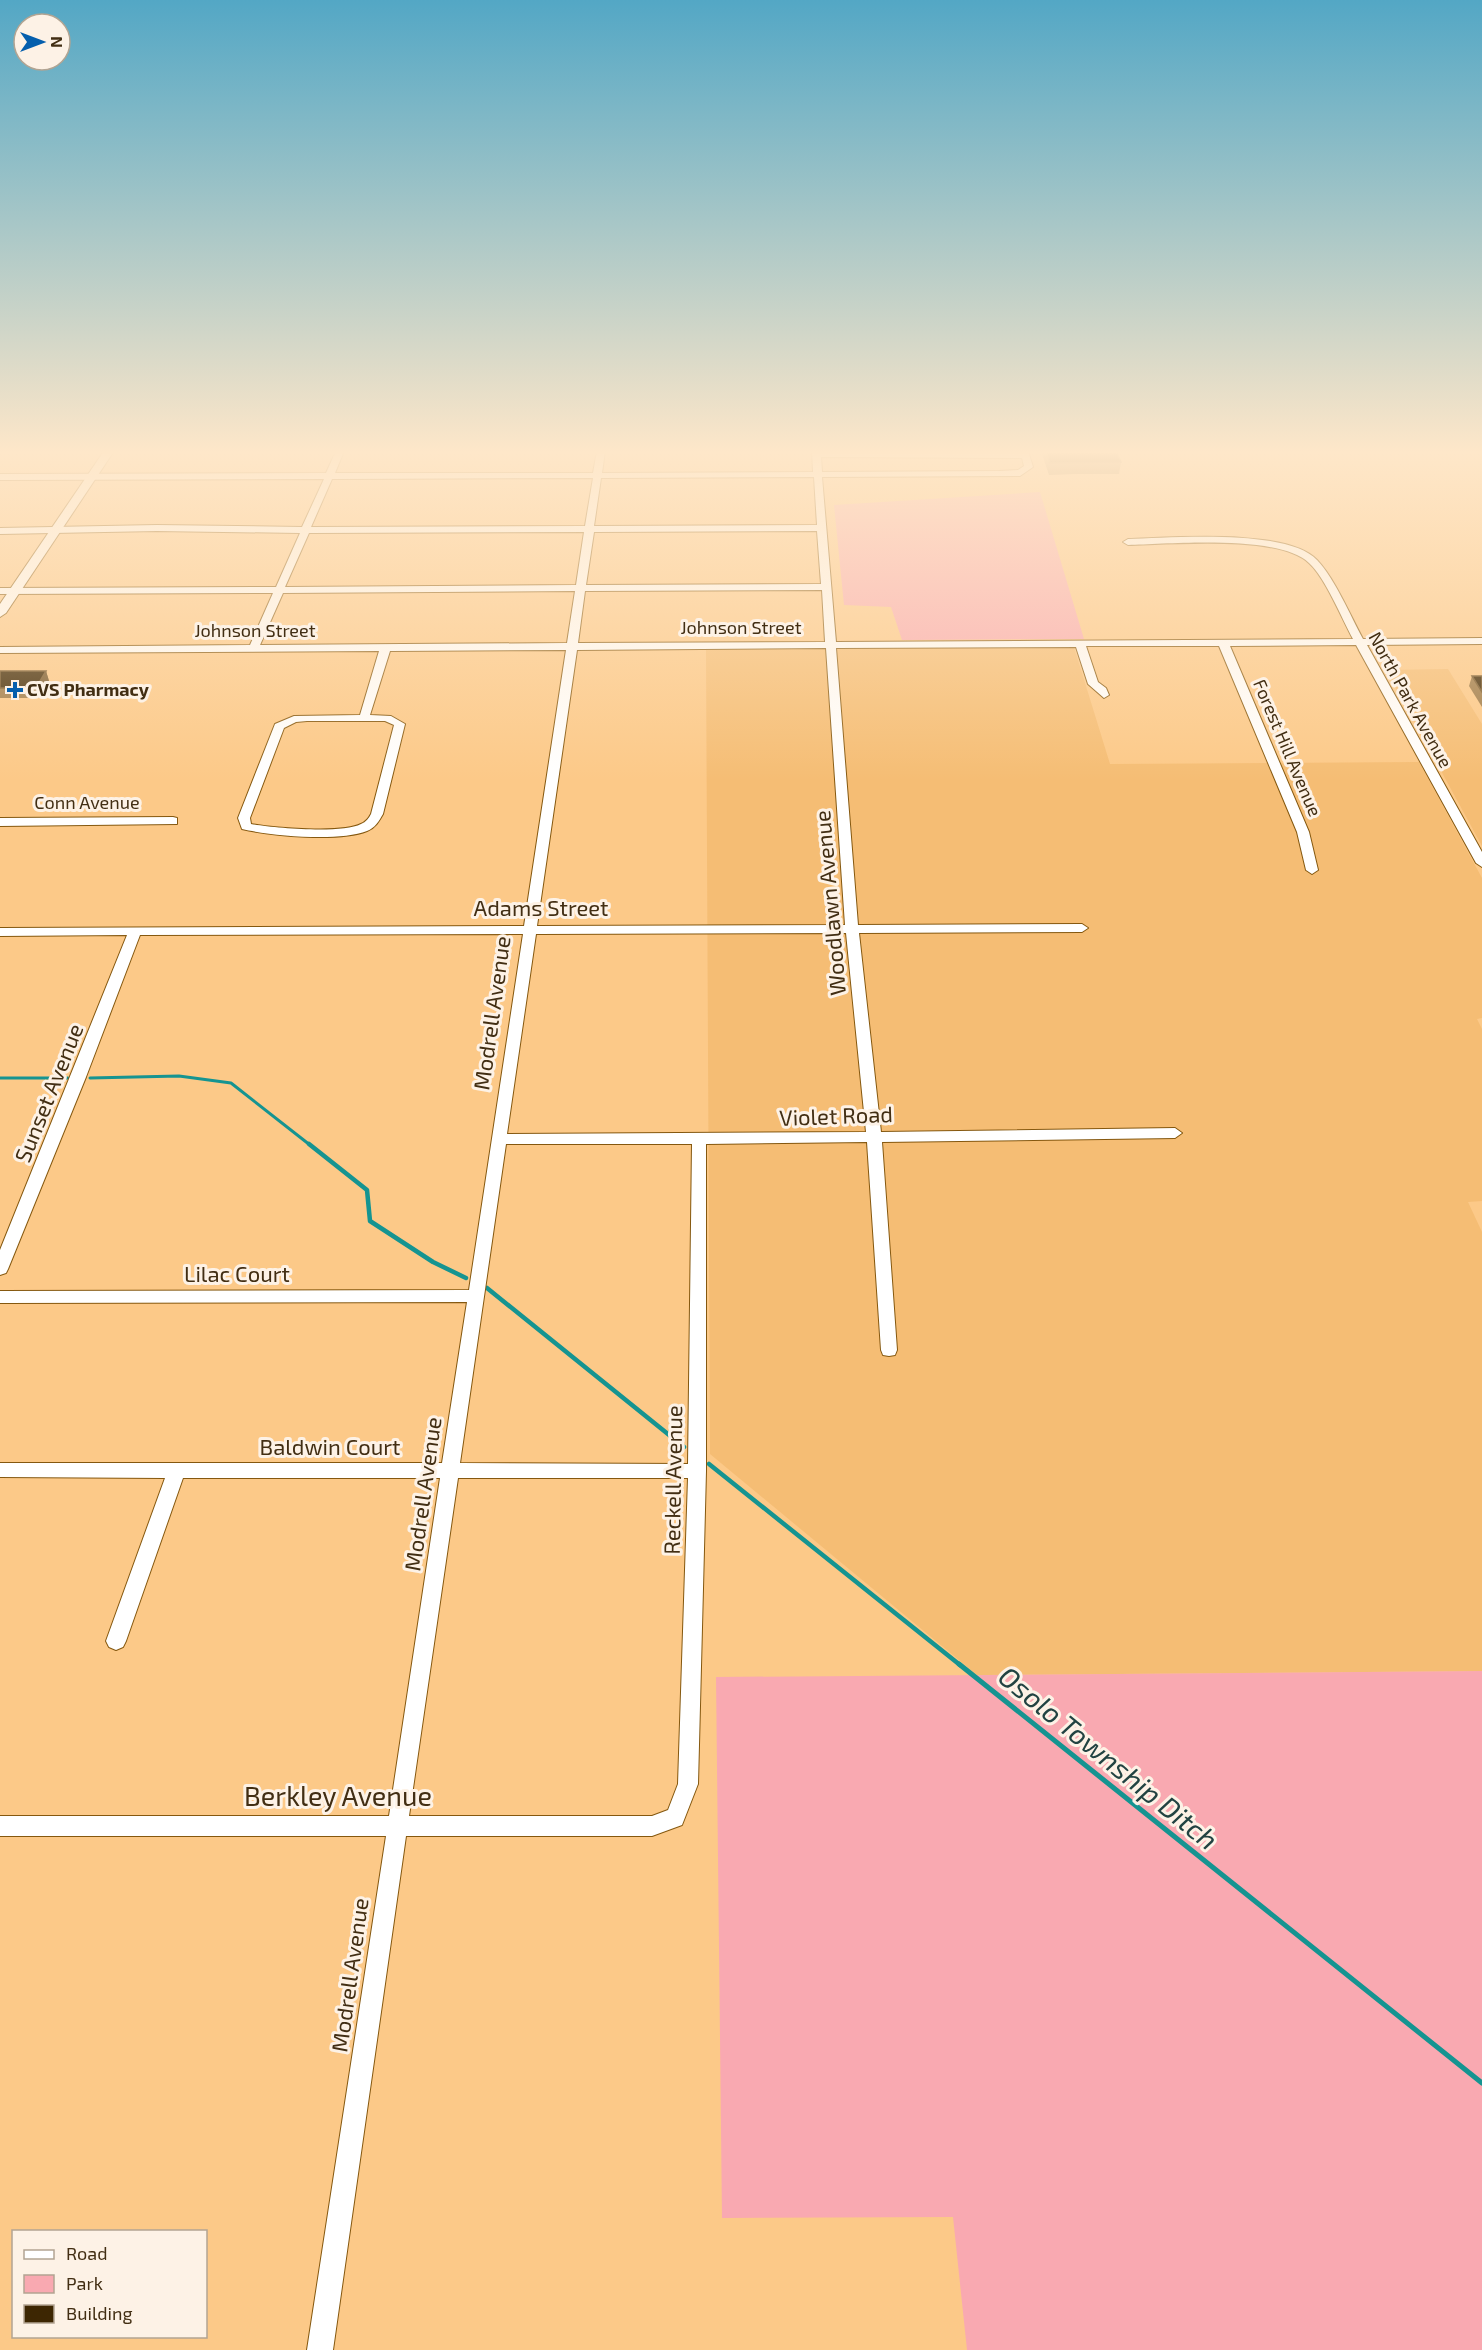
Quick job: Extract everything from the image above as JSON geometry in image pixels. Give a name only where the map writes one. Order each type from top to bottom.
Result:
[{"type":"main road","points":[[0,613],[36,561]]},
{"type":"street","points":[[255,647],[292,561]]},
{"type":"street","name":"Modrell Avenue","points":[[320,2350],[584,561]]},
{"type":"street","name":"Woodlawn Avenue","points":[[823,561],[832,644],[852,928],[874,1137],[889,1350]]},
{"type":"street","name":"North Park Avenue","points":[[1312,561],[1323,575],[1482,863]]},
{"type":"street","points":[[0,591],[825,587]]},
{"type":"street","name":"Forest Hill Avenue","points":[[1223,642],[1303,832],[1312,870]]},
{"type":"street","name":"Johnson Street","points":[[0,650],[571,645],[1482,642]]},
{"type":"street","points":[[1080,643],[1093,684],[1102,690],[1104,695]]},
{"type":"street","points":[[364,718],[386,646]]},
{"type":"street","points":[[364,718],[387,718],[400,724],[377,814],[372,823],[362,829],[349,830],[278,831],[246,826],[244,818],[279,726],[294,719],[364,718]]},
{"type":"street","name":"Conn Avenue","points":[[0,822],[173,821]]},
{"type":"street","name":"Adams Street","points":[[0,932],[1082,928]]},
{"type":"street","name":"Sunset Avenue","points":[[0,1269],[79,1077],[135,932]]},
{"type":"street","name":"Violet Road","points":[[498,1139],[699,1139],[1174,1132]]},
{"type":"street","name":"Reckell Avenue","points":[[675,1818],[688,1784],[697,1471],[699,1139]]},
{"type":"street","name":"Lilac Court","points":[[0,1297],[475,1296]]},
{"type":"street","name":"Baldwin Court","points":[[0,1470],[697,1471]]},
{"type":"street","points":[[116,1641],[177,1470]]},
{"type":"street","name":"Berkley Avenue","points":[[0,1826],[652,1826],[675,1818]]},
{"type":"shaded area","points":[[1074,647],[1110,764],[1419,762],[1482,878],[1482,1018],[1477,1019],[1482,1029],[1482,1201],[1468,1202],[1482,1232],[1482,1671],[977,1675],[710,1454],[706,648]]},
{"type":"shaded area","points":[[1448,669],[1482,724],[1482,846],[1386,670]]},
{"type":"green space","points":[[840,561],[1061,561],[1084,639],[902,640],[891,607],[844,605]]},
{"type":"green space","points":[[1482,1671],[1482,2350],[967,2350],[953,2217],[722,2218],[716,1677]]},
{"type":"building","points":[[0,671],[46,671],[36,688],[0,688]]},
{"type":"building","points":[[1472,676],[1482,676],[1482,692]]},
{"type":"waterway","name":"Osolo Township Ditch","points":[[90,1078],[179,1076],[231,1083],[310,1145]]},
{"type":"waterway","name":"Osolo Township Ditch","points":[[0,1078],[68,1078]]},
{"type":"waterway","name":"Osolo Township Ditch","points":[[309,1144],[367,1190],[370,1221],[433,1262],[466,1278]]},
{"type":"waterway","name":"Osolo Township Ditch","points":[[487,1288],[684,1447]]},
{"type":"waterway","name":"Osolo Township Ditch","points":[[709,1464],[960,1665]]},
{"type":"waterway","name":"Osolo Township Ditch","points":[[959,1664],[1482,2083]]},
{"type":"place","name":"CVS Pharmacy","points":[[15,690]]}]
